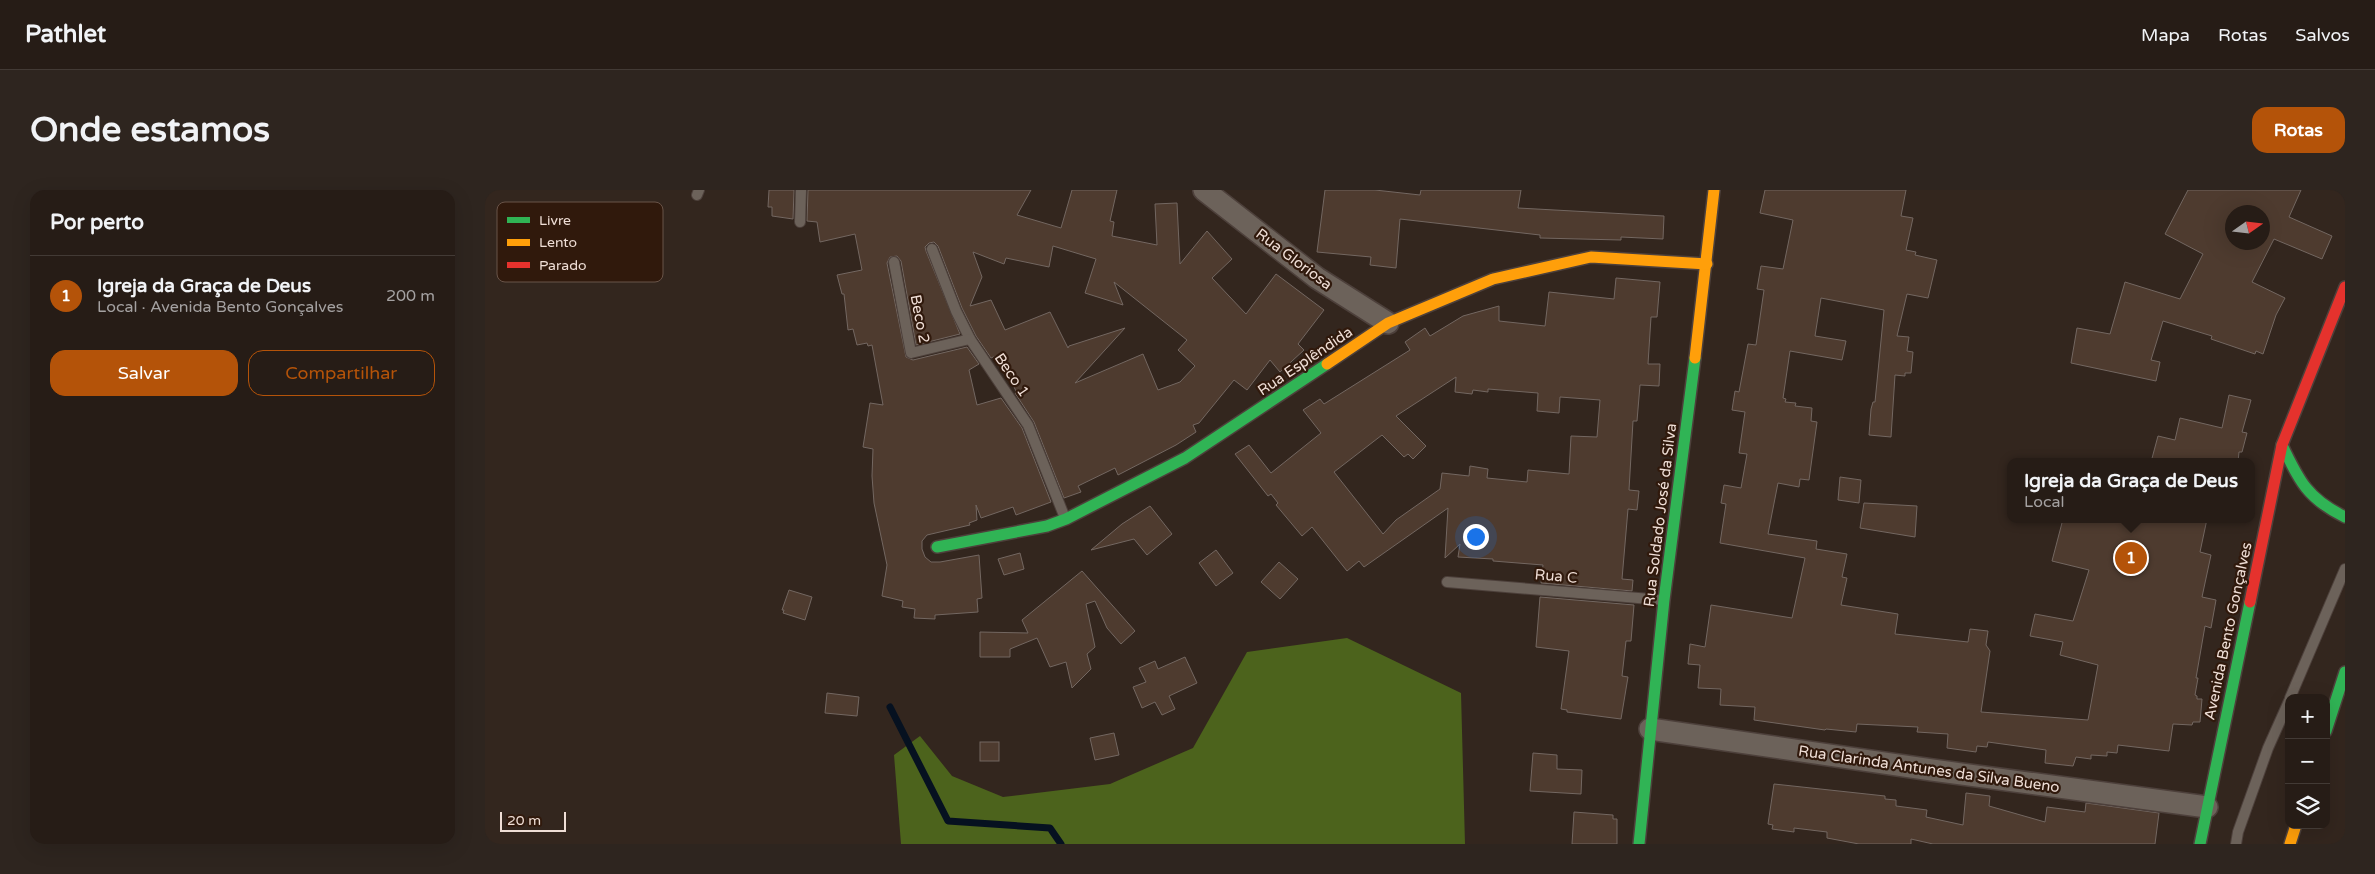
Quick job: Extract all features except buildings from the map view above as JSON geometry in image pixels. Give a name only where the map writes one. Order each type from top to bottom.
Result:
[{"type":"street","name":"Rua Gloriosa","points":[[1204,190],[1317,278],[1388,323]]},
{"type":"street","name":"Rua Soldado José da Silva","points":[[1639,844],[1664,600],[1707,264],[1714,190]]},
{"type":"street","name":"Rua Esplêndida","points":[[937,547],[1047,526],[1065,519],[1185,458],[1388,323],[1493,279],[1591,257],[1707,264]]},
{"type":"street","name":"Avenida Bento Gonçalves","points":[[2200,844],[2282,445],[2345,287]]},
{"type":"street","points":[[2282,445],[2301,487],[2323,508],[2345,517]]},
{"type":"street","points":[[2330,719],[2345,672]]},
{"type":"street","name":"Rua Clarinda Antunes da Silva Bueno","points":[[1650,729],[2207,807]]},
{"type":"street","points":[[2290,844],[2295,829]]},
{"type":"lane","points":[[801,190],[801,222]]},
{"type":"lane","name":"Beco 1","points":[[932,249],[956,311],[970,339],[1028,425],[1065,519]]},
{"type":"lane","name":"Beco 2","points":[[894,262],[911,353],[970,339]]},
{"type":"lane","points":[[2291,694],[2345,569]]},
{"type":"lane","name":"Rua C","points":[[1447,582],[1664,600]]},
{"type":"lane","points":[[2333,599],[2345,585]]},
{"type":"lane","points":[[2236,844],[2238,832],[2268,748],[2285,708]]},
{"type":"green space","points":[[1347,638],[1461,693],[1465,844],[901,844],[894,755],[920,736],[952,776],[1003,797],[1110,784],[1193,748],[1247,652]]},
{"type":"waterway","points":[[890,707],[948,821],[1050,828],[1061,844]]},
{"type":"traffic: fast","points":[[1639,844],[1664,600],[1695,358]]},
{"type":"traffic: fast","points":[[937,547],[1047,526],[1066,519],[1185,458],[1327,364]]},
{"type":"traffic: fast","points":[[2282,445],[2306,488],[2322,503],[2345,517]]},
{"type":"traffic: fast","points":[[2200,844],[2250,602]]},
{"type":"traffic: fast","points":[[2330,719],[2345,672]]},
{"type":"traffic: slow","points":[[1695,358],[1714,190]]},
{"type":"traffic: slow","points":[[1327,364],[1388,323],[1493,279],[1591,257],[1707,264]]},
{"type":"traffic: slow","points":[[2290,844],[2295,829]]},
{"type":"traffic: jam","points":[[2250,602],[2282,445],[2345,287]]},
{"type":"place","name":"Igreja da Graça de Deus","points":[[2131,558]]}]
